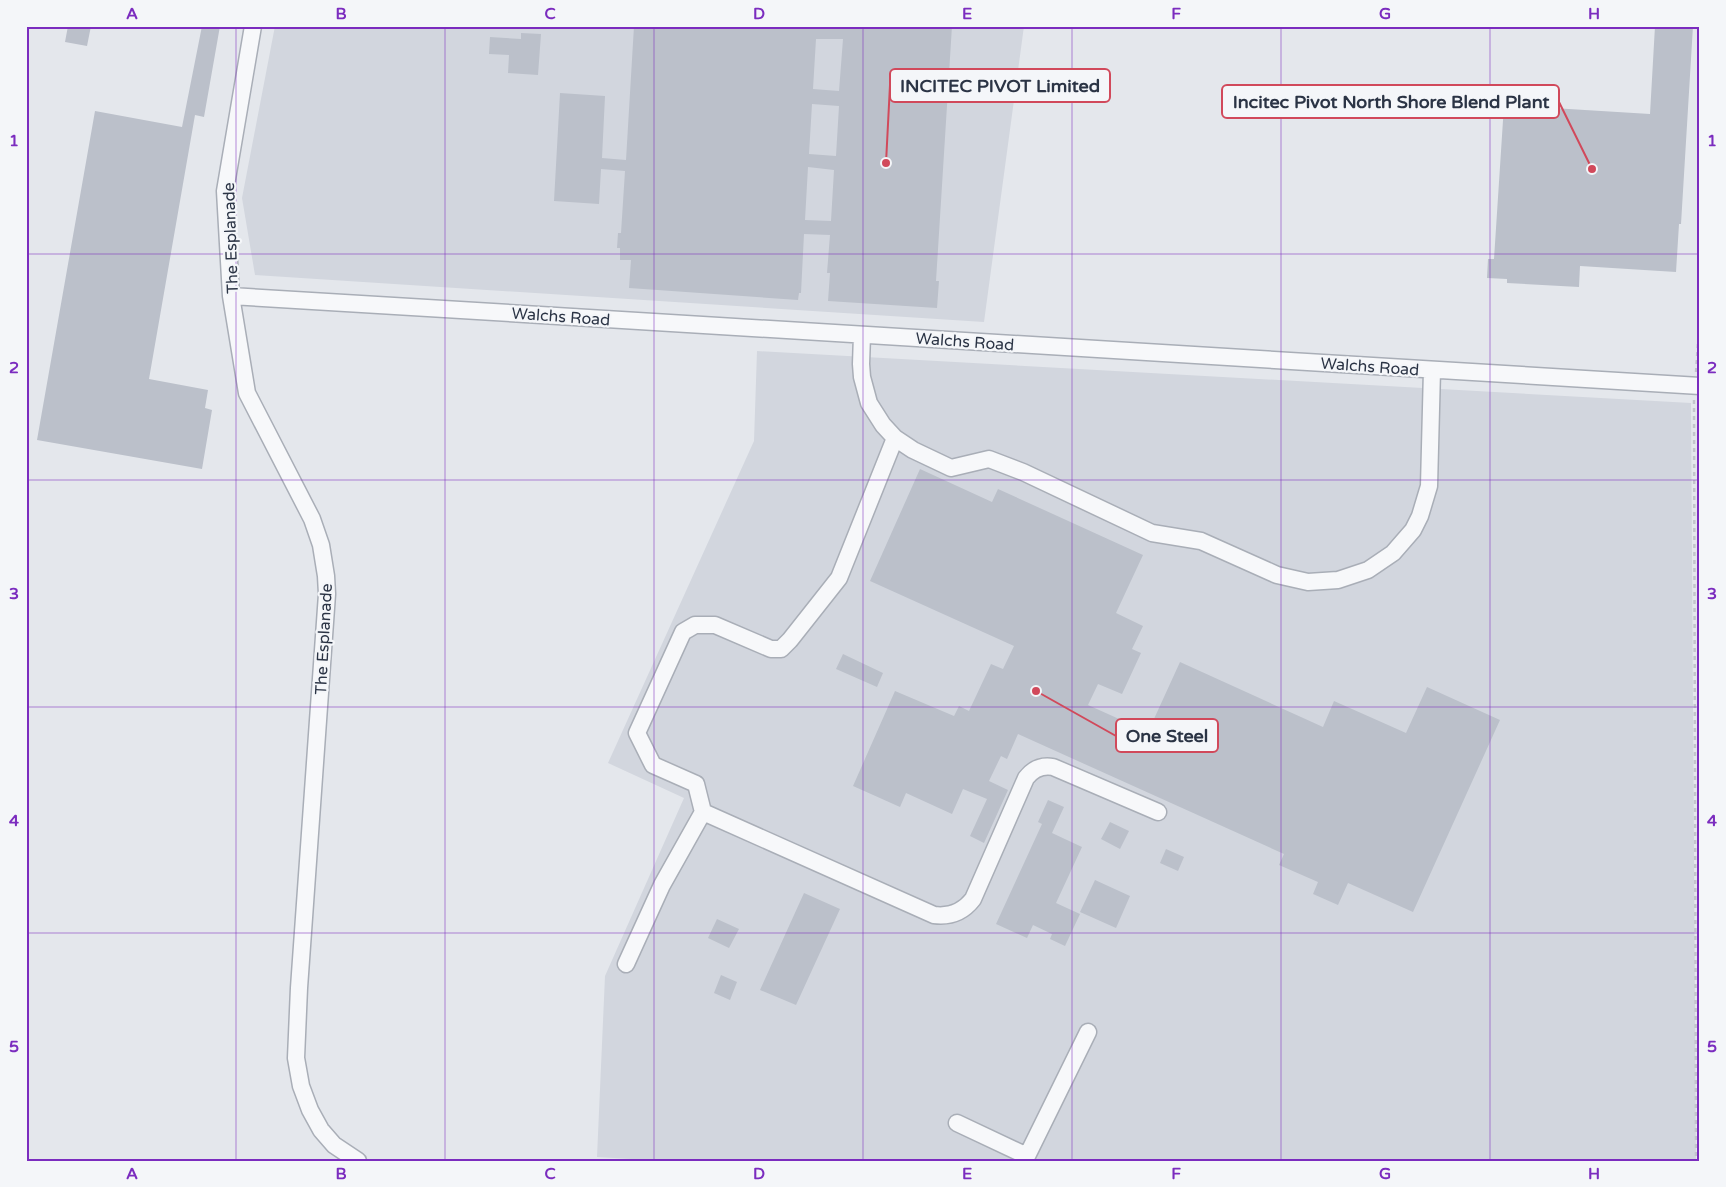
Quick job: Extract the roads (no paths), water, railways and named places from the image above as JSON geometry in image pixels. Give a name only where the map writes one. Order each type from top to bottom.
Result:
[{"type":"street","name":"The Esplanade","points":[[253,26],[224,191],[231,296],[247,393],[312,519],[321,546],[327,594],[299,988],[296,1058],[301,1086],[310,1110],[321,1130],[334,1146],[358,1161]]},
{"type":"street","name":"Walchs Road","points":[[231,296],[1697,386]]},
{"type":"street","points":[[862,334],[861,364],[865,390],[875,414],[882,425],[895,438],[913,450],[950,468],[989,459],[1023,472],[1152,533],[1201,541],[1277,575],[1308,582],[1338,580],[1368,570],[1387,558],[1404,542],[1420,516],[1429,486],[1432,370]]},
{"type":"street","points":[[626,964],[662,885],[703,812],[696,784],[654,765],[637,733],[683,632],[694,625],[715,625],[771,649],[780,649],[839,578],[895,438]]},
{"type":"street","points":[[703,812],[934,915],[941,916],[949,915],[962,909],[973,898],[1026,778],[1038,768],[1053,767],[1158,812]]},
{"type":"street","points":[[957,1123],[1027,1158],[1088,1032]]},
{"type":"place","name":"INCITEC PIVOT Limited","points":[[886,163]]},
{"type":"place","name":"Incitec Pivot North Shore Blend Plant","points":[[1592,169]]},
{"type":"place","name":"One Steel","points":[[1036,691]]}]
